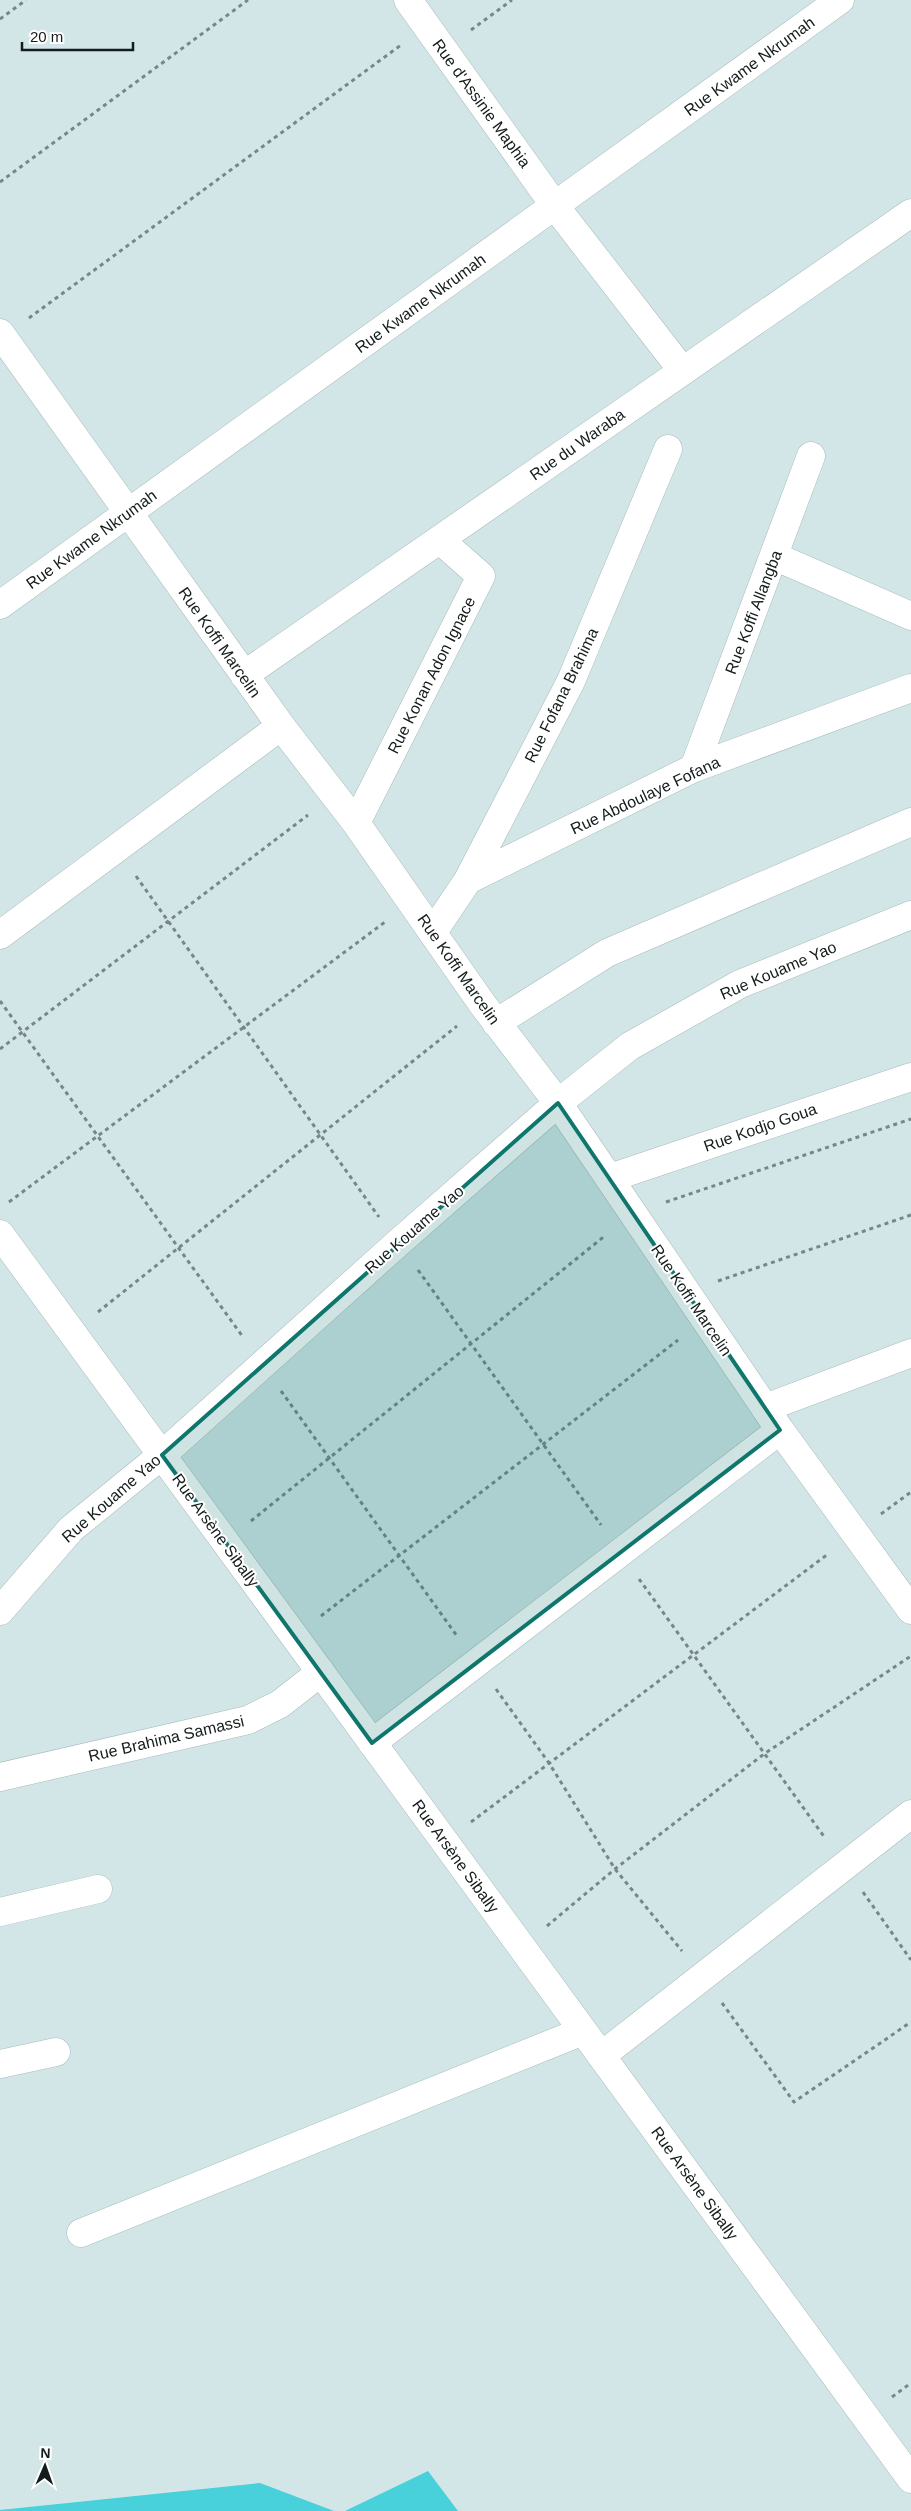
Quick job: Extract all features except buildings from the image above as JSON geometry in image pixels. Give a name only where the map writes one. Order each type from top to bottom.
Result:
[{"type":"street","name":"Rue d'Assinie Maphia","points":[[408,0],[556,206],[682,370]]},
{"type":"street","name":"Rue Kwame Nkrumah","points":[[0,605],[840,0]]},
{"type":"street","name":"Rue du Waraba","points":[[244,675],[911,213]]},
{"type":"street","name":"Rue Koffi Marcelin","points":[[2,335],[244,675],[333,796],[356,823],[489,1014],[558,1103],[764,1408],[911,1610]]},
{"type":"street","name":"Rue Fofana Brahima","points":[[433,932],[468,880],[571,680],[668,449]]},
{"type":"street","name":"Rue Koffi Allangba","points":[[694,768],[811,456]]},
{"type":"street","name":"Rue Konan Adon Ignace","points":[[356,823],[481,576],[440,540]]},
{"type":"street","points":[[774,556],[911,616]]},
{"type":"street","name":"Rue Abdoulaye Fofana","points":[[468,880],[694,768],[911,688]]},
{"type":"street","points":[[0,935],[281,726]]},
{"type":"street","points":[[489,1014],[608,953],[911,822]]},
{"type":"street","name":"Rue Kouame Yao","points":[[0,1611],[71,1529],[162,1455],[398,1243],[558,1103],[630,1046],[740,984],[911,915]]},
{"type":"street","name":"Rue Kodjo Goua","points":[[610,1178],[911,1077]]},
{"type":"street","name":"Rue Arsène Sibally","points":[[0,1234],[911,2479]]},
{"type":"street","points":[[764,1408],[911,1353]]},
{"type":"street","points":[[372,1743],[780,1430]]},
{"type":"street","name":"Rue Brahima Samassi","points":[[0,1777],[248,1720],[280,1704],[321,1672]]},
{"type":"street","points":[[601,2056],[911,1814]]},
{"type":"street","points":[[0,1912],[98,1889]]},
{"type":"street","points":[[80,2233],[583,2031]]},
{"type":"street","points":[[0,2064],[56,2052]]},
{"type":"path","points":[[0,19],[26,0]]},
{"type":"path","points":[[0,182],[248,0]]},
{"type":"path","points":[[444,50],[512,0]]},
{"type":"path","points":[[2,335],[427,26]]},
{"type":"path","points":[[0,1049],[333,796]]},
{"type":"path","points":[[117,848],[168,923],[911,1960]]},
{"type":"path","points":[[8,1203],[412,902]]},
{"type":"path","points":[[0,1001],[549,1763],[615,1869],[702,1976],[794,2102],[911,2022]]},
{"type":"path","points":[[72,1333],[321,1136],[489,1014]]},
{"type":"path","points":[[226,1542],[632,1214],[911,1119]]},
{"type":"path","points":[[686,1291],[911,1215]]},
{"type":"path","points":[[295,1637],[542,1444],[705,1320]]},
{"type":"path","points":[[445,1842],[856,1533]]},
{"type":"path","points":[[522,1947],[615,1869],[764,1754],[911,1656]]},
{"type":"highlighted area","points":[[558,1103],[780,1430],[372,1743],[162,1455]]},
{"type":"water","points":[[428,2471],[458,2511],[345,2511]]},
{"type":"water","points":[[260,2483],[334,2511],[0,2511],[0,2510]]}]
